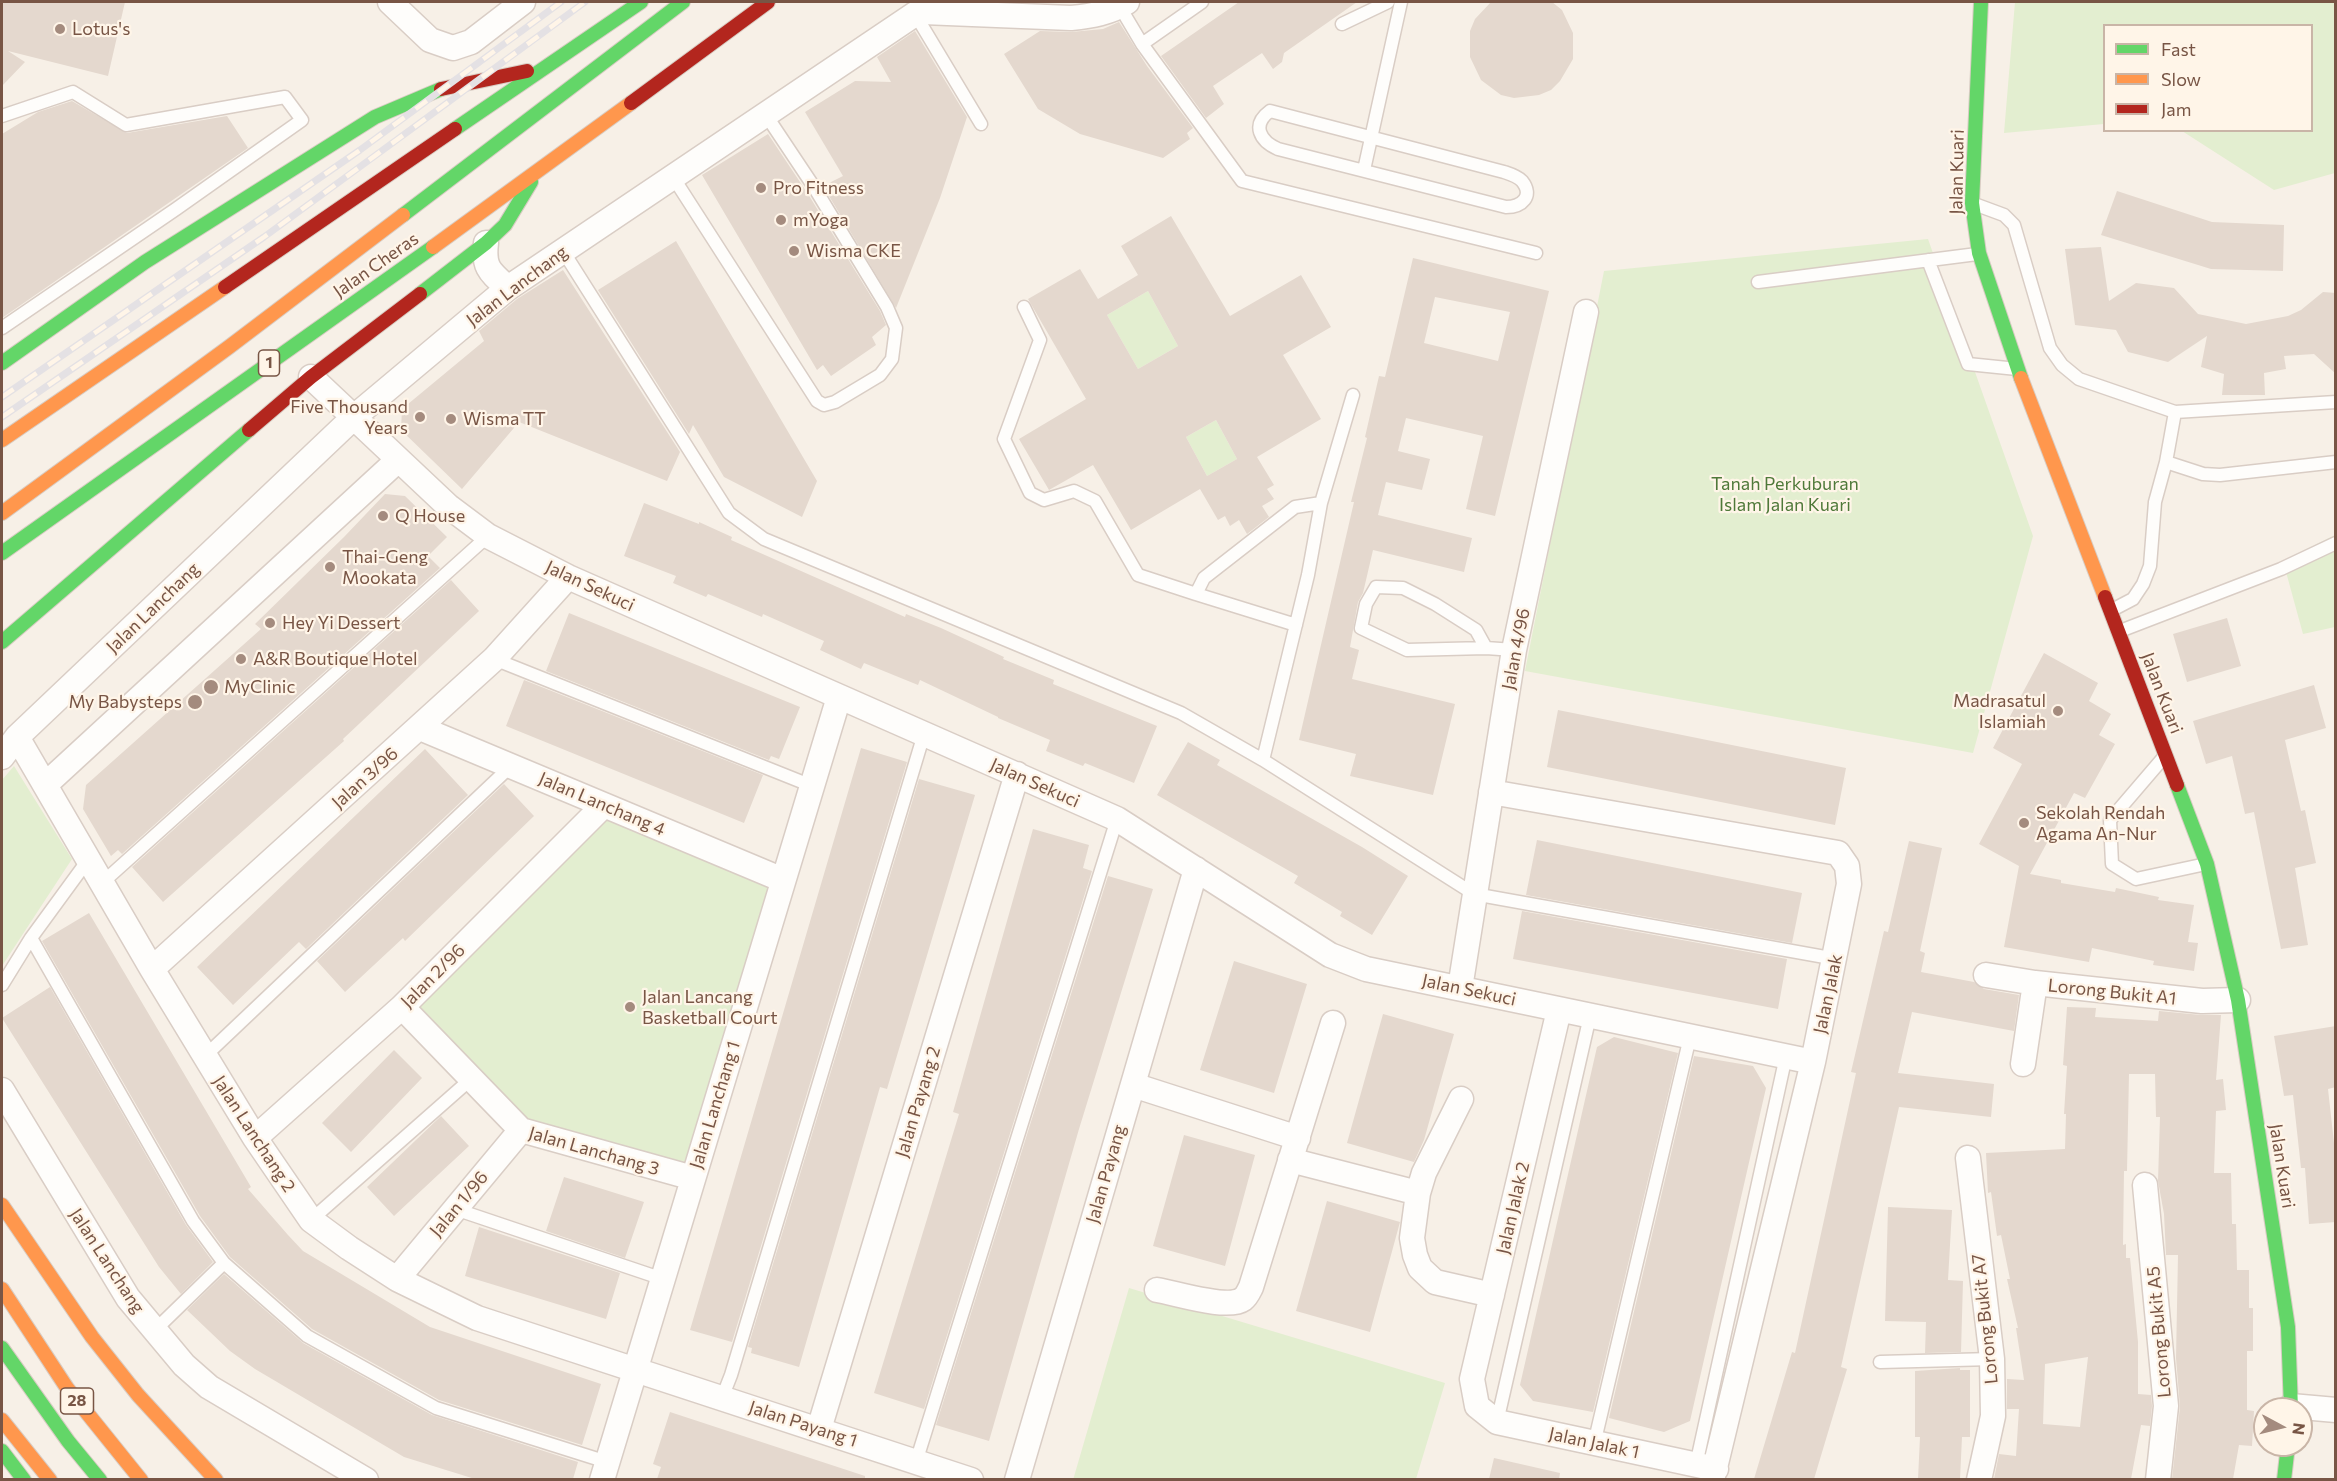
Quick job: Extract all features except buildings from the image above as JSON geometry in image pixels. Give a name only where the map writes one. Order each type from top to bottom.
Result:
[{"type":"main road","points":[[2,440],[641,2]]},
{"type":"main road","name":"Jalan Cheras","points":[[2,513],[229,347],[683,2]]},
{"type":"main road","name":"Jalan Cheras","points":[[2,554],[536,173],[768,2]]},
{"type":"main road","name":"Jalan Kuari","points":[[1981,2],[1972,203],[1979,254],[2018,369],[2207,864],[2238,1000],[2288,1328],[2291,1397]]},
{"type":"main road","points":[[2,363],[167,247],[375,117],[441,89],[542,68]]},
{"type":"main road","points":[[2,642],[311,377],[486,243],[505,225],[536,173]]},
{"type":"main road","points":[[15,650],[57,594]]},
{"type":"main road","points":[[2,1205],[72,1311],[131,1387],[216,1479]]},
{"type":"main road","points":[[2,1224],[23,1238]]},
{"type":"main road","name":"28","points":[[2,1289],[19,1319],[95,1426],[141,1479]]},
{"type":"main road","name":"28","points":[[2,1348],[68,1441],[100,1479]]},
{"type":"main road","points":[[2,1420],[50,1479]]},
{"type":"main road","points":[[2,1451],[24,1479]]},
{"type":"main road","points":[[2284,1479],[2287,1457]]},
{"type":"street","points":[[390,2],[430,40],[453,48],[471,42],[523,2]]},
{"type":"street","points":[[915,14],[923,12],[1071,18],[1094,16],[1124,4]]},
{"type":"street","name":"Jalan Lanchang","points":[[2,757],[17,737],[354,417],[508,288],[915,14]]},
{"type":"street","points":[[486,243],[484,258],[491,273],[508,288]]},
{"type":"street","name":"Jalan 4/96","points":[[1460,988],[1514,650],[1586,312]]},
{"type":"street","name":"Jalan Sekuci","points":[[311,377],[448,506],[488,536],[568,578],[1117,819],[1330,955],[1366,969],[1813,1062]]},
{"type":"street","points":[[45,785],[398,460]]},
{"type":"street","name":"Jalan 3/96","points":[[152,969],[494,659],[568,578]]},
{"type":"street","name":"Jalan Lanchang 1","points":[[604,1471],[839,697]]},
{"type":"street","name":"Jalan Lanchang 4","points":[[420,728],[783,880]]},
{"type":"street","name":"Jalan Lanchang 2","points":[[17,737],[152,969],[255,1138],[311,1220],[397,1279],[477,1318],[536,1339],[636,1369]]},
{"type":"street","name":"Jalan Payang 2","points":[[819,1430],[1017,774]]},
{"type":"street","name":"Jalan Jalak","points":[[1491,792],[1838,852],[1847,866],[1850,884],[1813,1062],[1708,1471]]},
{"type":"street","name":"Jalan 2/96","points":[[255,1138],[402,1007],[604,805]]},
{"type":"street","name":"Jalan Payang","points":[[1017,1479],[1196,869]]},
{"type":"street","name":"Lorong Bukit A1","points":[[1986,975],[2035,983],[2202,1001],[2238,1000]]},
{"type":"street","points":[[2023,1064],[2035,983]]},
{"type":"street","name":"Jalan Lanchang 3","points":[[402,1007],[521,1131],[693,1178]]},
{"type":"street","name":"Jalan Jalak 2","points":[[1477,1406],[1472,1379],[1559,1010]]},
{"type":"street","points":[[1157,1290],[1215,1302],[1241,1301],[1246,1297],[1333,1023]]},
{"type":"street","points":[[1133,1084],[1294,1149],[1418,1193]]},
{"type":"street","name":"Jalan Lanchang","points":[[2,1090],[128,1298],[184,1365],[210,1388],[357,1477]]},
{"type":"street","points":[[1461,1099],[1427,1166],[1418,1193],[1412,1238],[1420,1268],[1435,1282],[1492,1295]]},
{"type":"street","name":"Jalan 1/96","points":[[397,1279],[521,1131]]},
{"type":"street","name":"Lorong Bukit A7","points":[[1968,1158],[1992,1359],[1993,1416],[1979,1479]]},
{"type":"street","name":"Lorong Bukit A5","points":[[2145,1185],[2166,1406],[2158,1479]]},
{"type":"street","name":"Jalan Payang 1","points":[[636,1369],[970,1479]]},
{"type":"street","name":"Jalan Jalak 1","points":[[1477,1406],[1497,1422],[1708,1471]]},
{"type":"street","points":[[2313,1409],[2336,1410]]},
{"type":"lane","points":[[1142,44],[1202,2]]},
{"type":"lane","points":[[1342,24],[1388,2]]},
{"type":"lane","points":[[1364,170],[1401,2]]},
{"type":"lane","points":[[1124,4],[1142,44],[1242,181],[1536,254]]},
{"type":"lane","points":[[915,14],[981,124]]},
{"type":"lane","points":[[2,116],[73,92],[126,125],[285,97],[302,120],[179,218],[2,328]]},
{"type":"lane","points":[[1270,111],[1515,176],[1525,187],[1526,196],[1523,203],[1517,207],[1506,207],[1364,170],[1266,144],[1261,135],[1260,125],[1263,116],[1270,111]]},
{"type":"lane","points":[[673,177],[817,401],[824,405],[835,402],[880,375],[891,359],[896,328],[887,307],[820,197],[766,115]]},
{"type":"lane","points":[[1972,203],[2004,215],[2014,225],[2050,348],[2062,365],[2079,379],[2175,412],[2336,402]]},
{"type":"lane","points":[[179,218],[210,220]]},
{"type":"lane","points":[[167,247],[177,237],[179,218]]},
{"type":"lane","points":[[563,251],[729,513],[764,539],[1181,713],[1263,760],[1474,894],[1836,959]]},
{"type":"lane","points":[[1758,282],[1979,254]]},
{"type":"lane","points":[[1928,260],[1968,364],[2018,369]]},
{"type":"lane","points":[[1024,307],[1040,340],[1004,439],[1030,493],[1044,500],[1074,491],[1095,501],[1138,574],[1296,625]]},
{"type":"lane","points":[[1263,760],[1308,575],[1321,503],[1353,395]]},
{"type":"lane","points":[[2111,611],[2133,599],[2143,584],[2150,566],[2155,502],[2166,462],[2175,412]]},
{"type":"lane","points":[[2166,462],[2203,474],[2220,475],[2336,462]]},
{"type":"lane","points":[[1196,594],[1204,578],[1295,507],[1321,503]]},
{"type":"lane","points":[[102,883],[488,536]]},
{"type":"lane","points":[[2119,632],[2281,569],[2336,543]]},
{"type":"lane","points":[[1486,648],[1476,630],[1435,604],[1402,588],[1376,587],[1366,604],[1361,628],[1407,650],[1486,648],[1514,650]]},
{"type":"lane","points":[[494,659],[812,786]]},
{"type":"lane","points":[[722,1398],[731,1375],[924,734]]},
{"type":"lane","points":[[2166,754],[2110,820],[2112,864],[2136,879],[2207,864]]},
{"type":"lane","points":[[205,1056],[511,766]]},
{"type":"lane","points":[[916,1462],[1117,819]]},
{"type":"lane","points":[[2,985],[31,938],[88,860]]},
{"type":"lane","points":[[31,938],[193,1221],[224,1263],[308,1336],[436,1408],[604,1471]]},
{"type":"lane","points":[[1497,1422],[1590,1016]]},
{"type":"lane","points":[[1594,1444],[1690,1037]]},
{"type":"lane","points":[[1708,1471],[1786,1056]]},
{"type":"lane","points":[[311,1220],[471,1079]]},
{"type":"lane","points":[[455,1209],[663,1279]]},
{"type":"lane","points":[[154,1331],[224,1263]]},
{"type":"lane","points":[[1880,1362],[1992,1359]]},
{"type":"green space","points":[[2015,2],[2335,2],[2335,173],[2274,190],[2184,132],[2313,132],[2313,24],[2103,24],[2103,124],[2004,133]]},
{"type":"green space","name":"Tanah Perkuburan Islam Jalan Kuari","points":[[1928,239],[2033,536],[1973,753],[1525,671],[1604,271]]},
{"type":"green space","points":[[1148,291],[1178,346],[1138,369],[1107,315]]},
{"type":"green space","points":[[1216,420],[1237,459],[1207,476],[1186,437]]},
{"type":"green space","points":[[2335,535],[2335,627],[2303,634],[2283,561]]},
{"type":"green space","points":[[14,766],[72,859],[2,966],[2,780]]},
{"type":"green space","points":[[604,805],[783,880],[693,1178],[521,1130],[402,1007]]},
{"type":"green space","points":[[1129,1288],[1445,1383],[1416,1479],[1073,1480]]},
{"type":"railway","points":[[2,397],[360,150],[561,2]]},
{"type":"railway","points":[[2,417],[264,237],[585,2]]},
{"type":"traffic: fast","points":[[455,129],[641,2]]},
{"type":"traffic: fast","points":[[403,215],[683,2]]},
{"type":"traffic: fast","points":[[1981,2],[1972,203],[1979,253],[2021,378]]},
{"type":"traffic: fast","points":[[2,363],[145,262],[375,117],[441,89]]},
{"type":"traffic: fast","points":[[420,294],[486,243],[505,225],[531,182]]},
{"type":"traffic: fast","points":[[2,553],[433,247]]},
{"type":"traffic: fast","points":[[2,642],[249,430]]},
{"type":"traffic: fast","points":[[2177,785],[2207,864],[2238,1000],[2288,1327],[2291,1397]]},
{"type":"traffic: fast","points":[[2,1348],[68,1441],[100,1480]]},
{"type":"traffic: fast","points":[[2,1451],[24,1480]]},
{"type":"traffic: fast","points":[[2284,1480],[2287,1457]]},
{"type":"traffic: slow","points":[[433,247],[631,103]]},
{"type":"traffic: slow","points":[[2,513],[229,347],[403,215]]},
{"type":"traffic: slow","points":[[2,440],[225,287]]},
{"type":"traffic: slow","points":[[2021,378],[2105,597]]},
{"type":"traffic: slow","points":[[2,1205],[92,1337],[138,1395],[216,1480]]},
{"type":"traffic: slow","points":[[2,1289],[67,1388],[141,1480]]},
{"type":"traffic: slow","points":[[2,1420],[50,1480]]},
{"type":"traffic: jam","points":[[631,103],[768,2]]},
{"type":"traffic: jam","points":[[441,89],[527,71]]},
{"type":"traffic: jam","points":[[225,287],[455,129]]},
{"type":"traffic: jam","points":[[249,430],[311,377],[420,294]]},
{"type":"traffic: jam","points":[[2105,597],[2177,785]]},
{"type":"place","name":"Lotus's","points":[[60,29]]},
{"type":"place","name":"Pro Fitness","points":[[761,188]]},
{"type":"place","name":"mYoga","points":[[781,220]]},
{"type":"place","name":"Wisma CKE","points":[[794,251]]},
{"type":"place","name":"Five Thousand Years","points":[[420,417]]},
{"type":"place","name":"Wisma TT","points":[[451,419]]},
{"type":"place","name":"Q House","points":[[383,516]]},
{"type":"place","name":"Thai-Geng Mookata","points":[[330,567]]},
{"type":"place","name":"Hey Yi Dessert","points":[[270,623]]},
{"type":"place","name":"A&R Boutique Hotel","points":[[241,659]]},
{"type":"place","name":"MyClinic","points":[[211,687]]},
{"type":"place","name":"My Babysteps","points":[[195,702]]},
{"type":"place","name":"Madrasatul Islamiah","points":[[2058,711]]},
{"type":"place","name":"Sekolah Rendah Agama An-Nur","points":[[2024,823]]},
{"type":"place","name":"Jalan Lancang Basketball Court","points":[[630,1007]]}]
